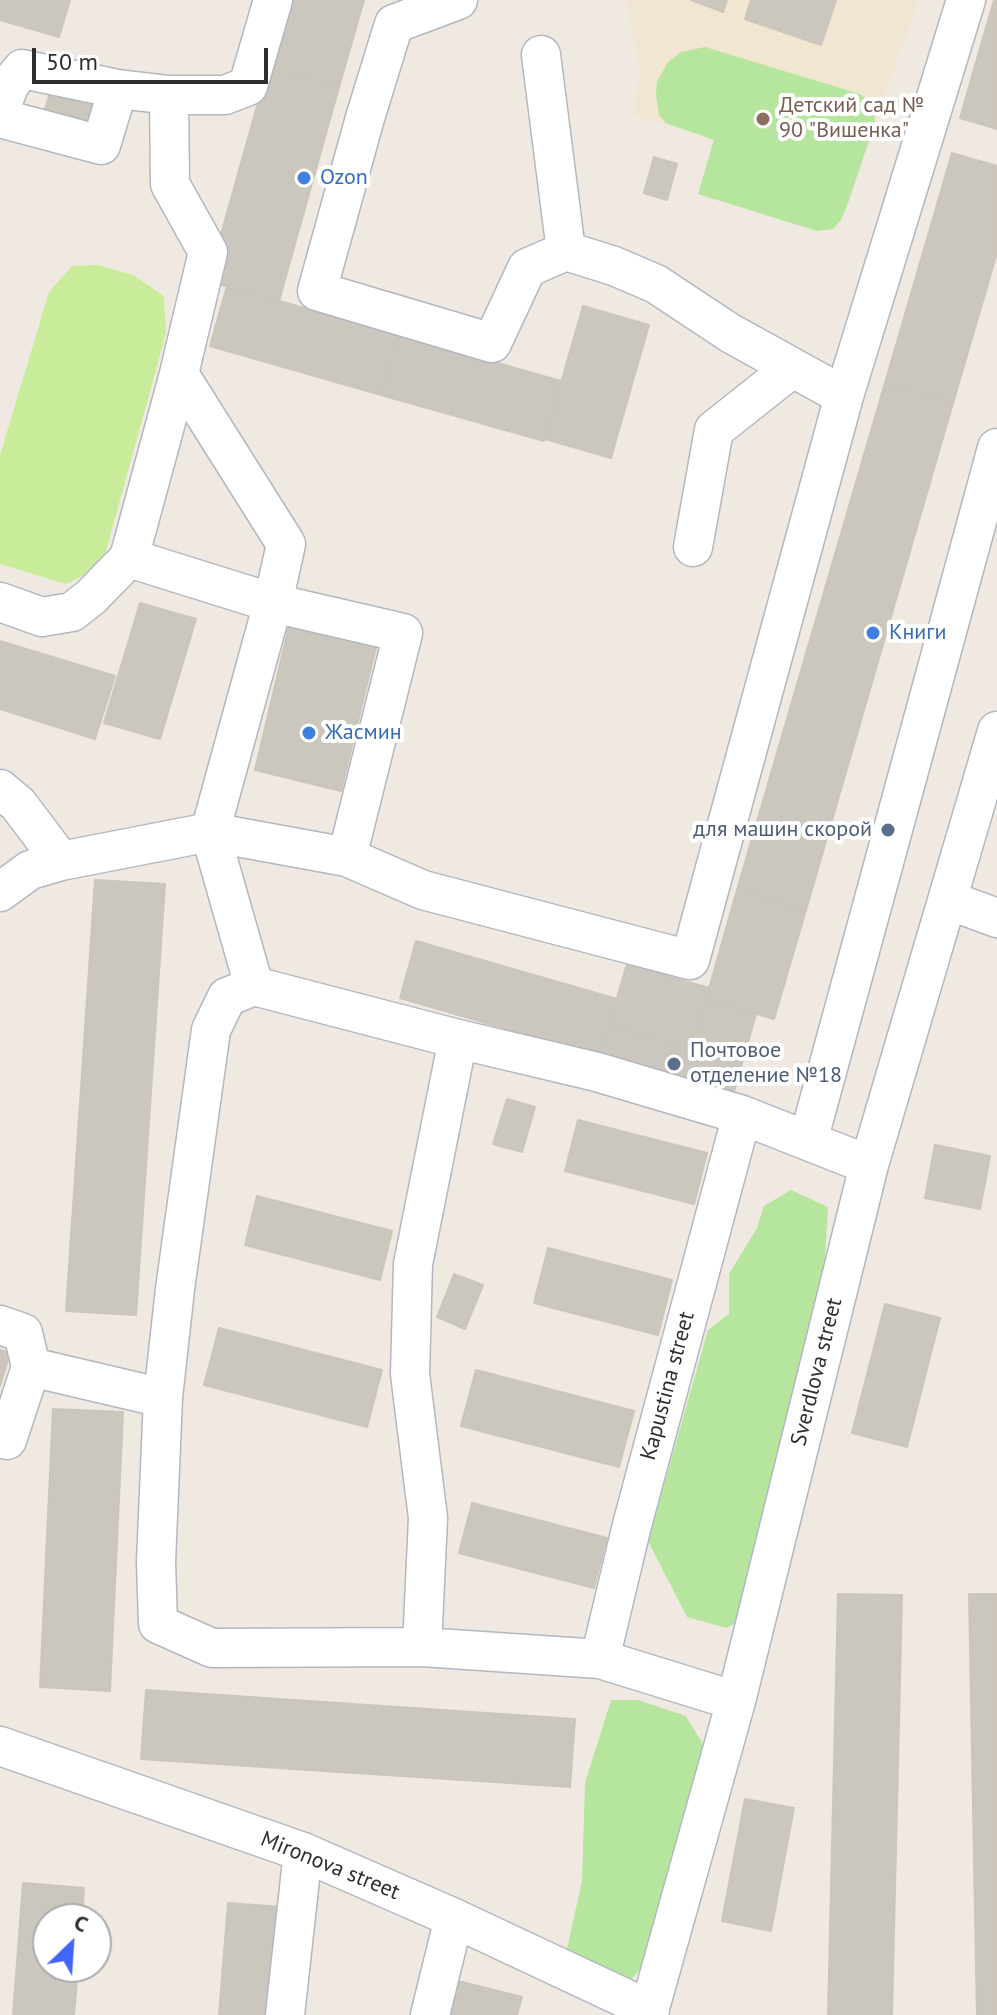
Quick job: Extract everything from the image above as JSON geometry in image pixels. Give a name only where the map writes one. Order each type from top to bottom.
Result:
[{"type":"street","points":[[0,109],[10,84],[22,69],[118,89],[169,95],[225,95],[248,86],[273,0]]},
{"type":"street","points":[[458,0],[394,24],[317,291],[492,343],[527,268],[566,251],[614,266],[656,284],[730,333],[844,396]]},
{"type":"street","points":[[0,892],[30,870],[61,861],[210,832],[347,857],[423,890],[690,960],[844,396],[966,0]]},
{"type":"street","points":[[541,55],[566,251]]},
{"type":"street","points":[[0,118],[101,145],[118,89]]},
{"type":"street","points":[[0,602],[42,617],[72,612],[129,558],[179,374],[208,252],[170,184],[169,95]]},
{"type":"street","points":[[693,547],[714,430],[791,369]]},
{"type":"street","points":[[179,374],[286,544],[273,603],[210,832],[254,986]]},
{"type":"street","points":[[808,1141],[997,448]]},
{"type":"street","points":[[129,558],[273,603],[403,633],[347,857]]},
{"type":"street","name":"Sverdlova street","points":[[649,2012],[736,1701],[869,1165],[997,731]]},
{"type":"street","points":[[0,789],[18,804],[61,861]]},
{"type":"street","points":[[948,900],[997,918]]},
{"type":"street","points":[[736,1701],[600,1659],[422,1647],[212,1648],[158,1624],[156,1562],[163,1398],[211,1030],[227,997],[254,986],[597,1072],[742,1115],[869,1165]]},
{"type":"street","points":[[422,1647],[428,1518],[410,1374],[413,1264],[458,1039]]},
{"type":"street","name":"Kapustina street","points":[[600,1659],[688,1311],[742,1115]]},
{"type":"street","points":[[0,1325],[23,1333],[31,1367],[7,1440],[0,1438]]},
{"type":"street","points":[[31,1367],[163,1398]]},
{"type":"street","name":"Mironova street","points":[[0,1746],[303,1852],[454,1918],[649,2012]]},
{"type":"street","points":[[285,2015],[303,1852]]},
{"type":"street","points":[[430,2015],[454,1918]]},
{"type":"shaded area","name":"Детский сад № 90 \"Вишенка\"","points":[[627,0],[918,0],[847,206],[833,229],[817,231],[698,194],[714,140],[633,115],[640,75]]},
{"type":"green space","points":[[705,47],[860,94],[874,106],[875,123],[847,206],[833,229],[817,231],[698,194],[714,140],[666,123],[659,115],[656,94],[657,82],[668,62],[681,52]]},
{"type":"green space","points":[[99,265],[133,275],[164,296],[166,333],[106,551],[94,570],[66,584],[0,564],[0,455],[49,292],[72,266]]},
{"type":"green space","points":[[791,1190],[828,1207],[824,1274],[737,1622],[727,1628],[687,1617],[648,1541],[708,1330],[729,1314],[729,1274],[757,1228],[764,1206]]},
{"type":"green space","points":[[611,1700],[638,1700],[686,1716],[704,1746],[654,1952],[628,1984],[566,1953],[582,1881],[585,1783]]},
{"type":"building","points":[[0,0],[70,0],[59,37],[0,20]]},
{"type":"building","points":[[288,0],[364,0],[339,87],[268,67]]},
{"type":"building","points":[[691,0],[727,0],[723,12]]},
{"type":"building","points":[[751,0],[836,0],[821,45],[745,19]]},
{"type":"building","points":[[994,0],[997,0],[997,129],[960,118]]},
{"type":"building","points":[[268,67],[339,87],[279,301],[208,281]]},
{"type":"building","points":[[52,87],[96,101],[88,126],[44,112]]},
{"type":"building","points":[[952,153],[997,166],[997,253],[953,403],[885,383]]},
{"type":"building","points":[[654,157],[677,164],[667,200],[644,193]]},
{"type":"building","points":[[227,286],[398,335],[381,395],[210,346]]},
{"type":"building","points":[[583,306],[649,325],[611,458],[545,439]]},
{"type":"building","points":[[398,335],[561,381],[544,441],[381,395]]},
{"type":"building","points":[[885,383],[953,403],[806,910],[737,890]]},
{"type":"building","points":[[140,603],[196,619],[160,739],[104,723]]},
{"type":"building","name":"Жасмин","points":[[290,622],[377,643],[341,791],[255,770]]},
{"type":"building","points":[[0,641],[115,676],[95,739],[0,709]]},
{"type":"building","points":[[95,880],[165,884],[136,1315],[66,1311]]},
{"type":"building","points":[[737,890],[806,910],[774,1019],[706,999]]},
{"type":"building","points":[[416,941],[617,999],[600,1056],[400,998]]},
{"type":"building","points":[[627,964],[709,988],[691,1049],[609,1025]]},
{"type":"building","points":[[706,999],[756,1014],[733,1095],[600,1056],[609,1025],[691,1049]]},
{"type":"building","points":[[507,1099],[535,1107],[522,1152],[493,1144]]},
{"type":"building","points":[[578,1120],[707,1153],[694,1204],[565,1171]]},
{"type":"building","points":[[935,1145],[990,1156],[980,1209],[925,1198]]},
{"type":"building","points":[[257,1196],[392,1231],[380,1280],[245,1245]]},
{"type":"building","points":[[548,1248],[672,1280],[658,1335],[534,1303]]},
{"type":"building","points":[[454,1274],[483,1285],[465,1329],[437,1317]]},
{"type":"building","points":[[885,1304],[940,1318],[907,1447],[852,1433]]},
{"type":"building","points":[[219,1328],[382,1370],[367,1427],[204,1385]]},
{"type":"building","points":[[0,1350],[10,1353],[0,1386]]},
{"type":"building","points":[[476,1370],[634,1411],[619,1467],[461,1426]]},
{"type":"building","points":[[53,1409],[123,1412],[110,1691],[40,1687]]},
{"type":"building","points":[[472,1503],[607,1538],[594,1588],[459,1553]]},
{"type":"building","points":[[838,1594],[902,1595],[892,2015],[828,2015]]},
{"type":"building","points":[[969,1594],[997,1594],[997,2015],[977,2015]]},
{"type":"building","points":[[146,1690],[575,1719],[570,1787],[141,1759]]},
{"type":"building","points":[[745,1799],[794,1808],[771,1931],[722,1921]]},
{"type":"building","points":[[23,1883],[84,1888],[83,1903],[32,1903],[32,1983],[77,1983],[74,2015],[13,2015]]},
{"type":"building","points":[[228,1903],[282,1907],[272,2015],[219,2015]]},
{"type":"building","points":[[458,1981],[522,1997],[517,2015],[450,2015]]},
{"type":"place","name":"Детский сад № 90 \"Вишенка\"","points":[[763,119]]},
{"type":"place","name":"Ozon","points":[[304,178]]},
{"type":"place","name":"Книги","points":[[873,633]]},
{"type":"place","name":"Жасмин","points":[[309,733]]},
{"type":"place","name":"для машин скорой","points":[[888,830]]},
{"type":"place","name":"Почтовое отделение №18","points":[[674,1064]]}]
